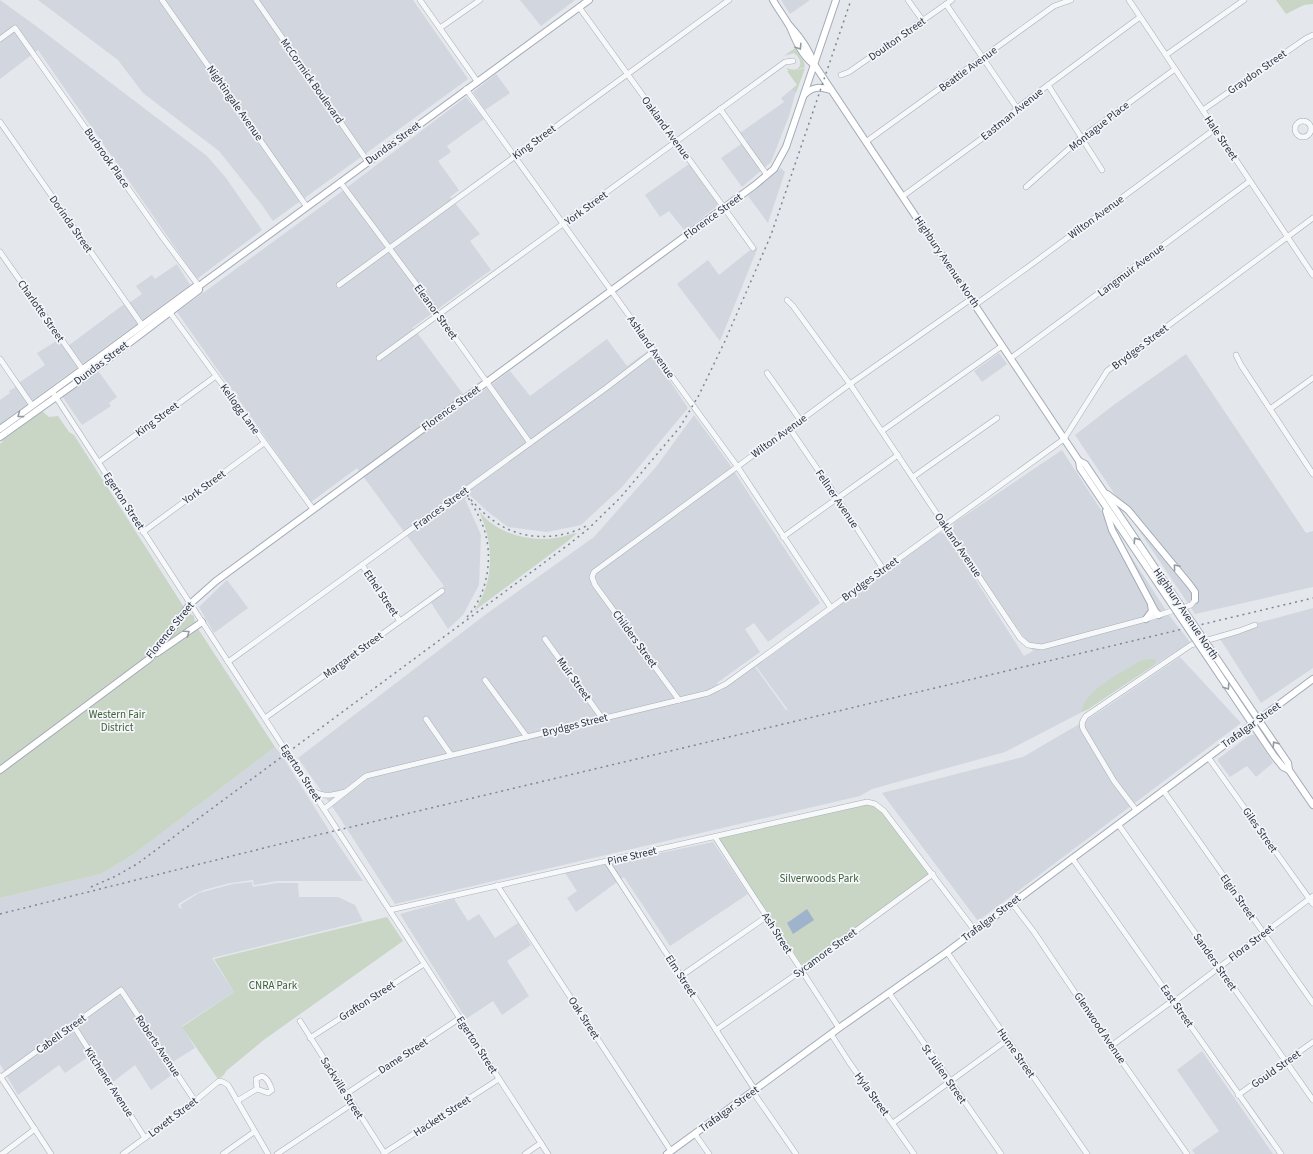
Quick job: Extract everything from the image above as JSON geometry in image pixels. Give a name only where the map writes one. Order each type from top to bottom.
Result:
[{"type":"main road","name":"Dundas Street","points":[[0,437],[110,348],[142,325],[199,290],[199,286],[589,0]]},
{"type":"main road","name":"Highbury Avenue North","points":[[773,0],[790,26],[810,51],[814,64],[831,90],[1079,461],[1080,468],[1170,596]]},
{"type":"main road","name":"Florence Street","points":[[0,770],[149,659],[170,633],[190,604],[216,581],[611,292],[755,185],[774,169],[786,147],[805,95],[836,0]]},
{"type":"main road","points":[[805,95],[816,87],[831,90]]},
{"type":"main road","name":"Dundas Street","points":[[0,429],[55,394],[133,339],[168,310]]},
{"type":"main road","points":[[133,339],[133,336],[141,330],[142,325]]},
{"type":"main road","name":"Highbury Avenue North","points":[[1079,461],[1085,464],[1209,654],[1252,724],[1283,767],[1289,770]]},
{"type":"main road","points":[[1102,490],[1128,510],[1190,585],[1195,592],[1195,600]]},
{"type":"main road","points":[[1104,504],[1112,530],[1155,611],[1159,614]]},
{"type":"main road","points":[[1146,619],[1152,611],[1151,603]]},
{"type":"main road","points":[[149,659],[202,622]]},
{"type":"main road","name":"Highbury Avenue North","points":[[1209,654],[1258,719],[1288,763],[1289,770],[1313,805]]},
{"type":"main road","name":"Trafalgar Street","points":[[669,1153],[839,1028],[947,952],[1313,679]]},
{"type":"street","name":"Nightingale Avenue","points":[[162,0],[307,206]]},
{"type":"street","name":"McCormick Boulevard","points":[[256,0],[368,162]]},
{"type":"street","points":[[420,0],[477,81]]},
{"type":"street","points":[[440,28],[480,0]]},
{"type":"street","name":"King Street","points":[[339,285],[730,0]]},
{"type":"street","points":[[908,0],[923,21]]},
{"type":"street","name":"Doulton Street","points":[[841,75],[850,72],[952,0]]},
{"type":"street","name":"Beattie Avenue","points":[[867,142],[1054,6],[1070,0]]},
{"type":"street","name":"Hale Street","points":[[1128,0],[1313,276]]},
{"type":"street","points":[[1166,55],[1244,0]]},
{"type":"street","points":[[946,4],[1016,108]]},
{"type":"street","name":"Oakland Avenue","points":[[579,7],[752,248]]},
{"type":"street","name":"Eastman Avenue","points":[[903,196],[1006,121],[1016,108],[1140,17]]},
{"type":"street","name":"Burbrook Place","points":[[0,39],[15,28],[163,238],[199,286]]},
{"type":"street","name":"Graydon Street","points":[[1203,110],[1304,39],[1313,35]]},
{"type":"street","name":"York Street","points":[[379,358],[785,62],[793,62]]},
{"type":"street","name":"Montague Place","points":[[1026,187],[1081,138],[1175,69]]},
{"type":"street","points":[[1048,85],[1102,170]]},
{"type":"street","name":"Ashland Avenue","points":[[466,89],[653,352],[737,466],[831,608]]},
{"type":"street","points":[[720,109],[767,175]]},
{"type":"street","name":"Dorinda Street","points":[[0,122],[142,325]]},
{"type":"street","name":"Wilton Avenue","points":[[975,305],[1215,129]]},
{"type":"street","name":"Langmuir Avenue","points":[[1011,358],[1250,181]]},
{"type":"street","name":"Eleanor Street","points":[[340,182],[439,315],[530,443]]},
{"type":"street","name":"Brydges Street","points":[[324,809],[366,776],[708,693],[726,684],[1064,439],[1107,371],[1313,218]]},
{"type":"street","name":"Charlotte Street","points":[[0,252],[83,370]]},
{"type":"street","name":"Wilton Avenue","points":[[592,577],[594,572],[599,568],[737,466],[971,299]]},
{"type":"street","name":"Oakland Avenue","points":[[787,300],[850,384],[1020,638],[1028,645],[1042,647],[1146,619],[1191,605],[1195,600]]},
{"type":"street","name":"Kellogg Lane","points":[[168,310],[313,510]]},
{"type":"street","points":[[882,431],[1002,346]]},
{"type":"street","name":"Frances Street","points":[[228,662],[606,388],[653,352]]},
{"type":"street","points":[[1236,355],[1241,365],[1313,474]]},
{"type":"street","points":[[0,359],[31,404]]},
{"type":"street","points":[[767,373],[801,421]]},
{"type":"street","name":"King Street","points":[[99,462],[216,376]]},
{"type":"street","points":[[1270,409],[1313,378]]},
{"type":"street","name":"Egerton Street","points":[[55,394],[143,532],[548,1154]]},
{"type":"street","points":[[913,477],[998,418]]},
{"type":"street","name":"Fellner Avenue","points":[[790,429],[838,499],[883,569]]},
{"type":"street","name":"York Street","points":[[143,532],[264,443]]},
{"type":"street","points":[[783,537],[898,455]]},
{"type":"street","name":"Ethel Street","points":[[362,565],[400,621]]},
{"type":"street","name":"Childers Street","points":[[592,577],[595,585],[679,700]]},
{"type":"street","name":"Margaret Street","points":[[265,718],[442,591]]},
{"type":"street","points":[[1136,810],[1114,781],[1083,729],[1082,726],[1084,719],[1086,716],[1191,645],[1255,625]]},
{"type":"street","name":"Muir Street","points":[[545,639],[602,718]]},
{"type":"street","points":[[486,680],[527,737]]},
{"type":"street","points":[[426,719],[452,755]]},
{"type":"street","name":"Giles Street","points":[[1208,757],[1311,897],[1313,904]]},
{"type":"street","points":[[312,790],[321,795],[328,796],[347,792]]},
{"type":"street","name":"Elgin Street","points":[[1163,790],[1313,1003]]},
{"type":"street","name":"Pine Street","points":[[390,910],[867,802],[875,804],[884,811],[933,874]]},
{"type":"street","name":"Sanders Street","points":[[1118,824],[1313,1100]]},
{"type":"street","name":"Ash Street","points":[[715,837],[839,1028]]},
{"type":"street","name":"East Street","points":[[1072,858],[1175,1001],[1238,1095],[1281,1154]]},
{"type":"street","name":"Elm Street","points":[[607,862],[796,1154]]},
{"type":"street","points":[[933,874],[975,931]]},
{"type":"street","name":"Sycamore Street","points":[[716,1030],[801,971],[933,874]]},
{"type":"street","name":"Oak Street","points":[[497,885],[669,1153]]},
{"type":"street","name":"Flora Street","points":[[1111,1046],[1168,1004],[1175,1001],[1311,897]]},
{"type":"street","name":"Glenwood Avenue","points":[[1012,903],[1034,932],[1111,1046],[1187,1154]]},
{"type":"street","points":[[681,976],[766,917]]},
{"type":"street","name":"Hume Street","points":[[947,952],[1087,1154]]},
{"type":"street","name":"Grafton Street","points":[[310,1038],[424,964]]},
{"type":"street","name":"Cabell Street","points":[[1,1076],[121,990]]},
{"type":"street","name":"Roberts Avenue","points":[[121,990],[195,1101]]},
{"type":"street","name":"St Julien Street","points":[[889,993],[1000,1154]]},
{"type":"street","name":"Dame Street","points":[[346,1094],[460,1018]]},
{"type":"street","name":"Sackville Street","points":[[300,1021],[385,1154]]},
{"type":"street","name":"Kitchener Avenue","points":[[73,1025],[146,1138]]},
{"type":"street","name":"Hyla Street","points":[[831,1034],[914,1154]]},
{"type":"street","points":[[893,1123],[1007,1040]]},
{"type":"street","name":"Gould Street","points":[[1238,1095],[1313,1042]]},
{"type":"street","points":[[1,1076],[52,1154]]},
{"type":"street","name":"Hackett Street","points":[[385,1154],[499,1079]]},
{"type":"street","name":"Lovett Street","points":[[123,1154],[195,1101],[219,1081],[228,1085],[237,1101]]},
{"type":"street","points":[[257,1089],[237,1101],[268,1154]]},
{"type":"street","points":[[277,1154],[352,1104]]},
{"type":"street","points":[[2,1154],[35,1129]]},
{"type":"street","points":[[223,1154],[254,1132]]},
{"type":"street","points":[[695,1134],[709,1154]]},
{"type":"street","points":[[525,1154],[541,1143]]},
{"type":"shaded area","points":[[0,0],[207,156],[226,178],[262,230],[197,279],[38,50],[0,79]]},
{"type":"shaded area","points":[[38,0],[413,0],[468,79],[273,221],[219,151],[143,93],[118,60]]},
{"type":"shaded area","points":[[520,0],[575,0],[541,26]]},
{"type":"shaded area","points":[[781,0],[810,0],[790,14]]},
{"type":"shaded area","points":[[496,74],[510,93],[485,110],[473,92]]},
{"type":"shaded area","points":[[798,84],[789,116],[771,162],[742,187],[721,158],[747,140],[740,133],[784,102],[781,98]]},
{"type":"shaded area","points":[[466,97],[484,119],[447,146],[451,152],[438,161],[459,190],[450,197],[480,234],[470,241],[491,270],[412,328],[469,401],[510,371],[530,396],[607,339],[627,366],[649,350],[688,408],[622,487],[581,525],[547,532],[508,527],[487,511],[470,495],[465,499],[481,535],[479,585],[463,615],[448,629],[428,598],[444,586],[357,468],[311,502],[177,312],[341,192]]},
{"type":"shaded area","points":[[689,164],[717,203],[717,206],[685,231],[669,211],[660,217],[645,195]]},
{"type":"shaded area","points":[[781,168],[785,172],[768,223],[748,196]]},
{"type":"shaded area","points":[[758,247],[720,341],[677,284],[708,260],[719,275],[749,251]]},
{"type":"shaded area","points":[[177,264],[190,285],[0,424],[0,400],[10,393],[9,391],[20,382],[45,365],[37,353],[58,340],[68,346],[123,305],[129,303],[142,294],[136,286],[152,275],[155,279]]},
{"type":"shaded area","points":[[999,353],[1007,364],[982,382],[974,371]]},
{"type":"shaded area","points":[[1186,354],[1306,533],[1313,531],[1313,587],[1195,614],[1075,435],[1115,404]]},
{"type":"shaded area","points":[[96,368],[117,397],[109,403],[111,406],[82,425],[62,396]]},
{"type":"shaded area","points":[[694,415],[728,462],[820,603],[768,642],[754,623],[745,629],[760,652],[717,683],[720,691],[755,667],[786,710],[788,710],[756,666],[938,534],[943,533],[947,535],[1024,656],[1033,651],[952,532],[954,523],[1062,450],[1169,615],[1190,642],[1084,711],[1005,752],[872,789],[860,796],[395,904],[338,815],[298,758],[485,615],[594,537],[656,467]]},
{"type":"shaded area","points":[[227,580],[248,608],[214,633],[199,607]]},
{"type":"shaded area","points":[[1313,608],[1313,668],[1261,703],[1217,634]]},
{"type":"shaded area","points":[[1180,657],[1241,723],[978,921],[882,793],[1023,757],[1093,716]]},
{"type":"shaded area","points":[[1250,735],[1255,735],[1273,763],[1256,777],[1247,766],[1230,777],[1218,759]]},
{"type":"shaded area","points":[[275,747],[363,881],[278,881],[254,885],[253,880],[230,883],[195,894],[178,904],[179,907],[181,909],[182,908],[180,905],[199,893],[233,884],[252,882],[253,887],[277,883],[298,883],[299,897],[338,897],[355,905],[363,921],[212,958],[234,992],[182,1026],[195,1048],[166,1066],[173,1074],[151,1090],[135,1065],[113,1082],[95,1052],[65,1073],[59,1065],[18,1095],[0,1064],[0,898],[101,874],[134,854]]},
{"type":"shaded area","points":[[713,842],[748,894],[670,946],[624,877],[576,912],[567,898],[577,891],[565,873]]},
{"type":"shaded area","points":[[454,899],[468,921],[479,914],[495,938],[518,923],[531,945],[507,961],[529,996],[502,1015],[493,1001],[466,1019],[400,914]]},
{"type":"shaded area","points":[[1202,1051],[1273,1154],[1195,1154],[1192,1150],[1219,1131],[1177,1070]]},
{"type":"green space","points":[[1276,0],[1313,0],[1313,4],[1304,5],[1286,14]]},
{"type":"green space","points":[[795,48],[804,62],[805,67],[793,71],[805,68],[796,93],[792,89],[797,85],[787,71],[789,71],[787,68],[798,68],[800,66],[800,60],[794,53],[784,56]]},
{"type":"green space","name":"Western Fair District","points":[[42,411],[49,417],[58,416],[69,432],[74,435],[189,615],[194,616],[195,624],[275,747],[134,854],[101,874],[0,898],[0,444],[3,441],[2,440]]},
{"type":"green space","points":[[479,511],[486,519],[504,531],[514,535],[535,539],[545,539],[559,538],[577,533],[474,611],[486,587],[490,562],[488,536]]},
{"type":"green space","points":[[1154,659],[1156,662],[1154,665],[1087,710],[1081,712],[1089,696],[1105,682],[1140,661]]},
{"type":"green space","name":"Silverwoods Park","points":[[865,805],[875,806],[885,812],[933,874],[803,967],[717,838]]},
{"type":"green space","name":"CNRA Park","points":[[387,917],[403,941],[265,1039],[218,1079],[182,1027],[234,992],[214,959]]},
{"type":"water","points":[[807,909],[814,920],[793,934],[787,923]]},
{"type":"railway","points":[[91,887],[116,876],[137,864],[568,545],[588,529],[620,498],[680,427],[699,395],[725,341],[771,235],[851,0]]},
{"type":"railway","points":[[467,617],[474,608],[484,588],[488,565],[488,554],[485,532],[481,520],[472,503],[461,488],[476,506],[489,517],[505,528],[516,532],[528,535],[553,536],[565,534],[588,525]]},
{"type":"railway","points":[[0,914],[288,842],[1313,598]]}]
